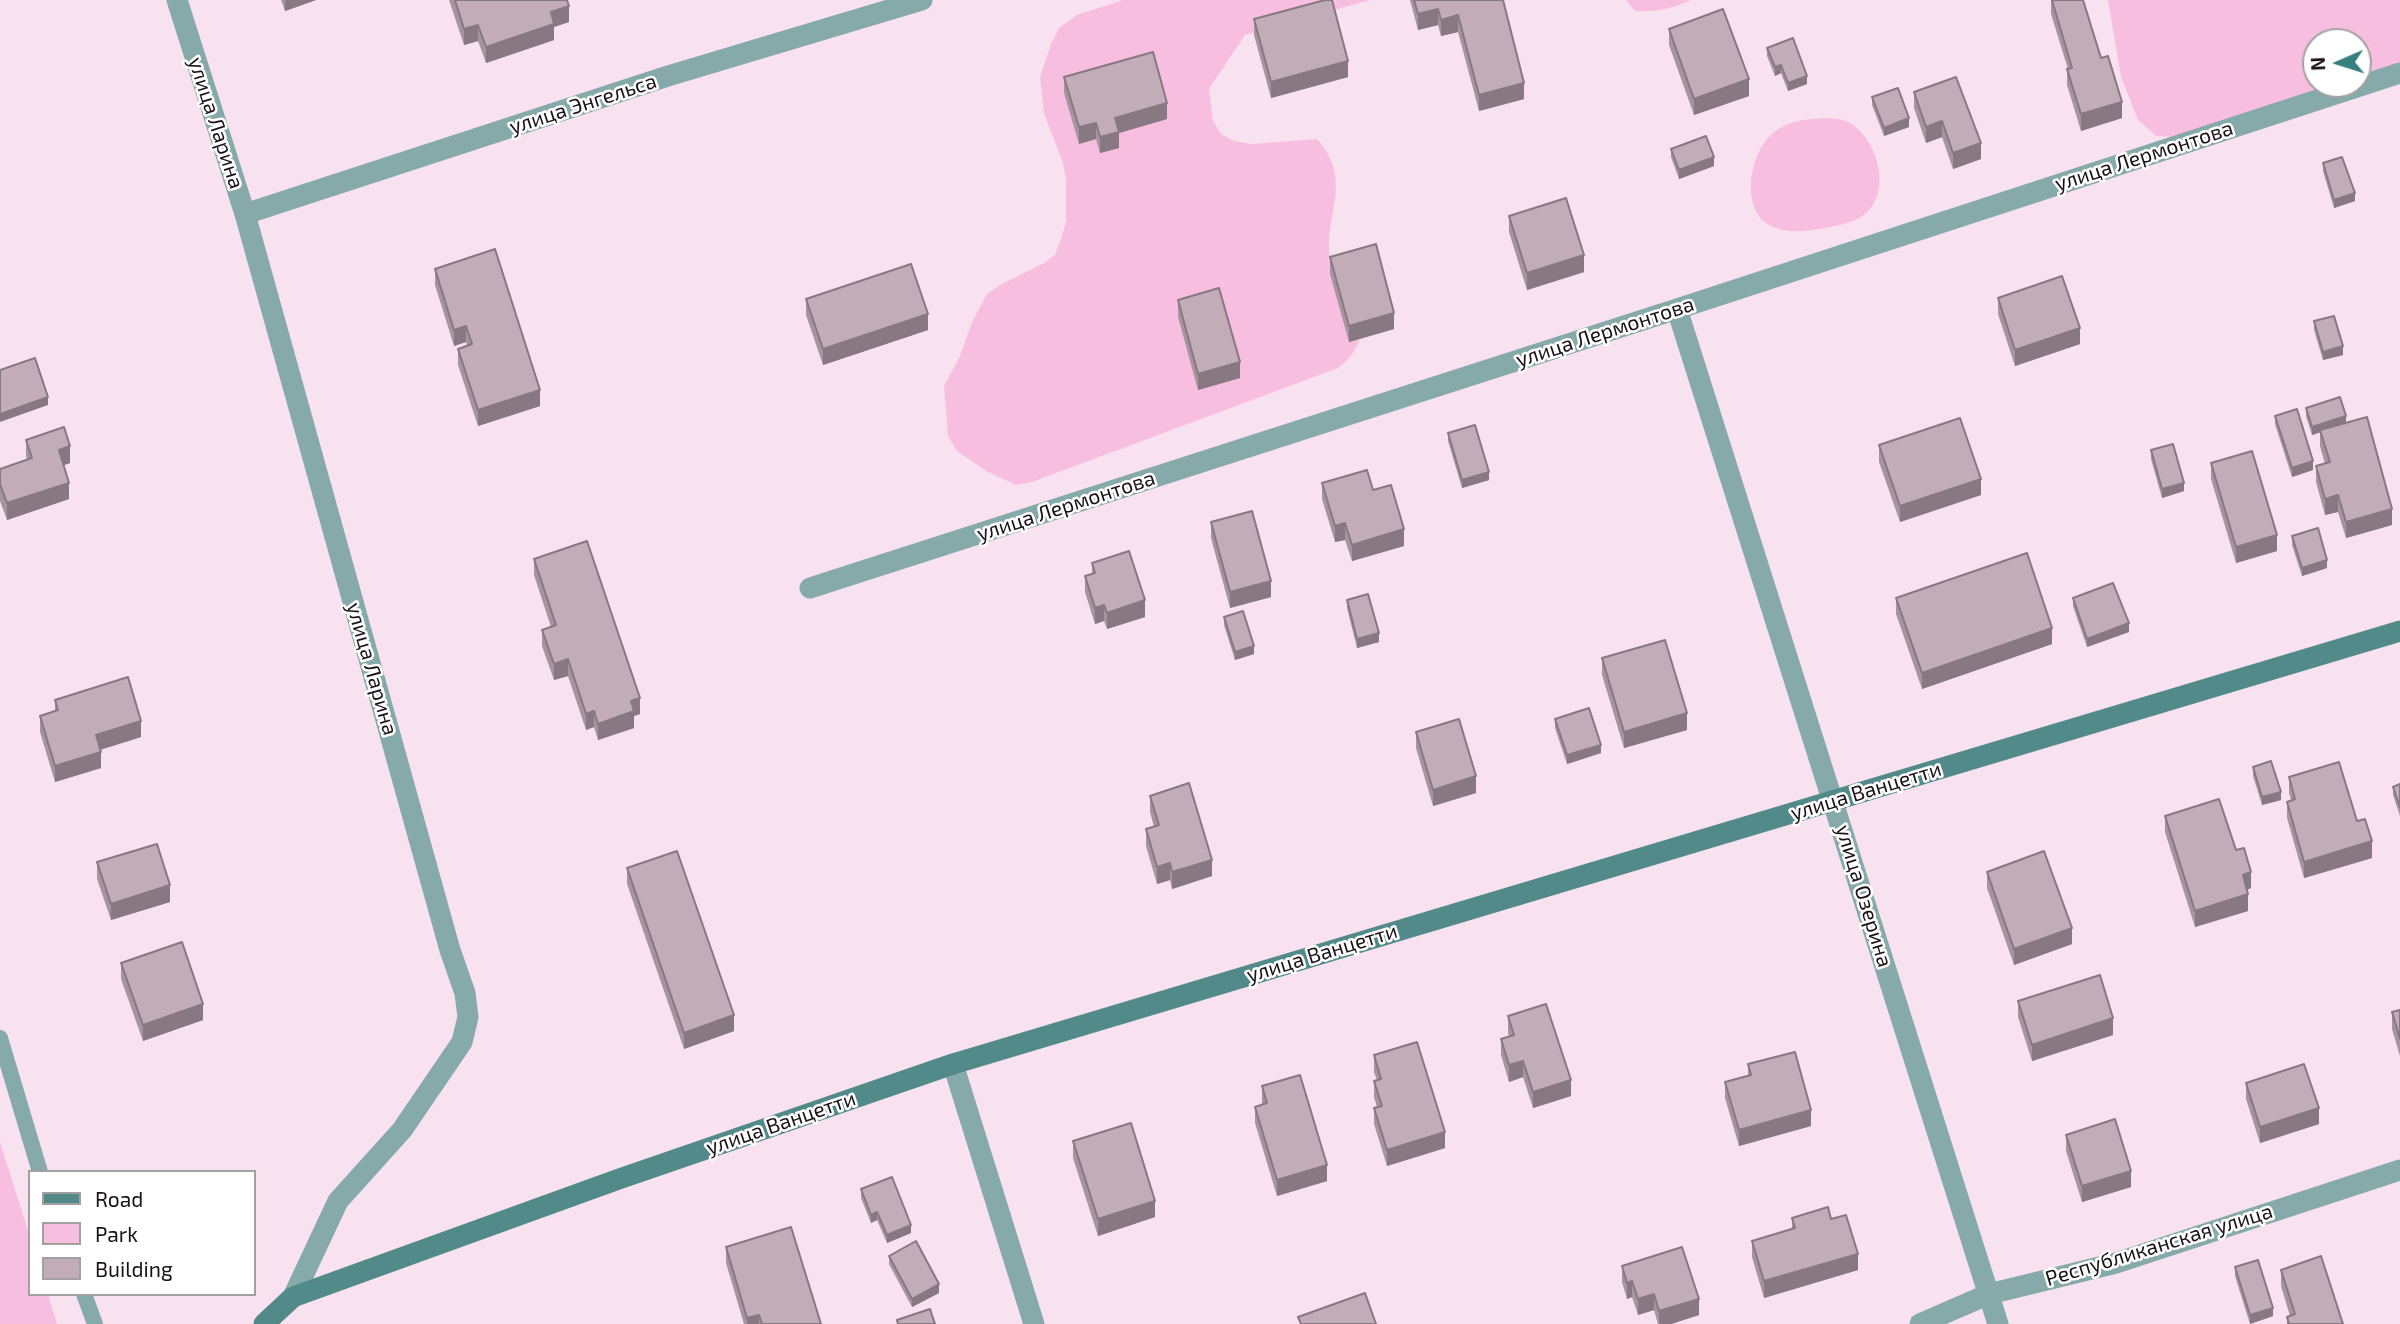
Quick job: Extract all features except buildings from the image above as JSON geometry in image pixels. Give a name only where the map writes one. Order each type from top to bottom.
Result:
[{"type":"street","name":"улица Ларина","points":[[177,0],[245,214],[450,950],[465,992],[468,1017],[462,1042],[402,1130],[338,1201],[293,1297]]},
{"type":"street","name":"улица Энгельса","points":[[245,214],[668,76],[922,0]]},
{"type":"street","name":"улица Лермонтова","points":[[810,588],[1677,309],[2400,72]]},
{"type":"street","name":"улица Озерина","points":[[1677,309],[1998,1324]]},
{"type":"street","name":"улица Ванцетти","points":[[264,1324],[293,1297],[619,1179],[953,1064],[2400,631]]},
{"type":"street","points":[[953,1064],[1034,1324]]},
{"type":"street","name":"Республиканская улица","points":[[1920,1324],[1989,1294],[2116,1263],[2400,1170]]},
{"type":"lane","points":[[0,1038],[39,1170]]},
{"type":"lane","points":[[85,1296],[95,1324]]},
{"type":"green space","points":[[1123,0],[1370,0],[1245,35],[1209,89],[1213,121],[1221,134],[1234,141],[1252,144],[1317,139],[1328,155],[1336,186],[1330,230],[1331,263],[1362,332],[1353,353],[1338,368],[1032,482],[1016,485],[986,471],[957,451],[948,436],[944,386],[987,294],[1055,255],[1062,236],[1066,221],[1066,179],[1063,163],[1044,113],[1040,77],[1052,42],[1059,28],[1077,15]]},
{"type":"green space","points":[[1626,0],[1691,0],[1664,9],[1635,11]]},
{"type":"green space","points":[[2108,0],[2400,0],[2400,73],[2372,81],[2372,28],[2302,28],[2302,98],[2312,98],[2175,137],[2156,136],[2138,120],[2121,77]]},
{"type":"green space","points":[[1827,118],[1846,121],[1858,129],[1874,152],[1880,179],[1873,204],[1861,217],[1841,225],[1799,231],[1773,227],[1762,220],[1755,209],[1752,196],[1753,168],[1758,155],[1772,134],[1785,126],[1805,120]]},
{"type":"green space","points":[[0,1142],[28,1231],[28,1296],[49,1296],[57,1324],[0,1324]]}]
